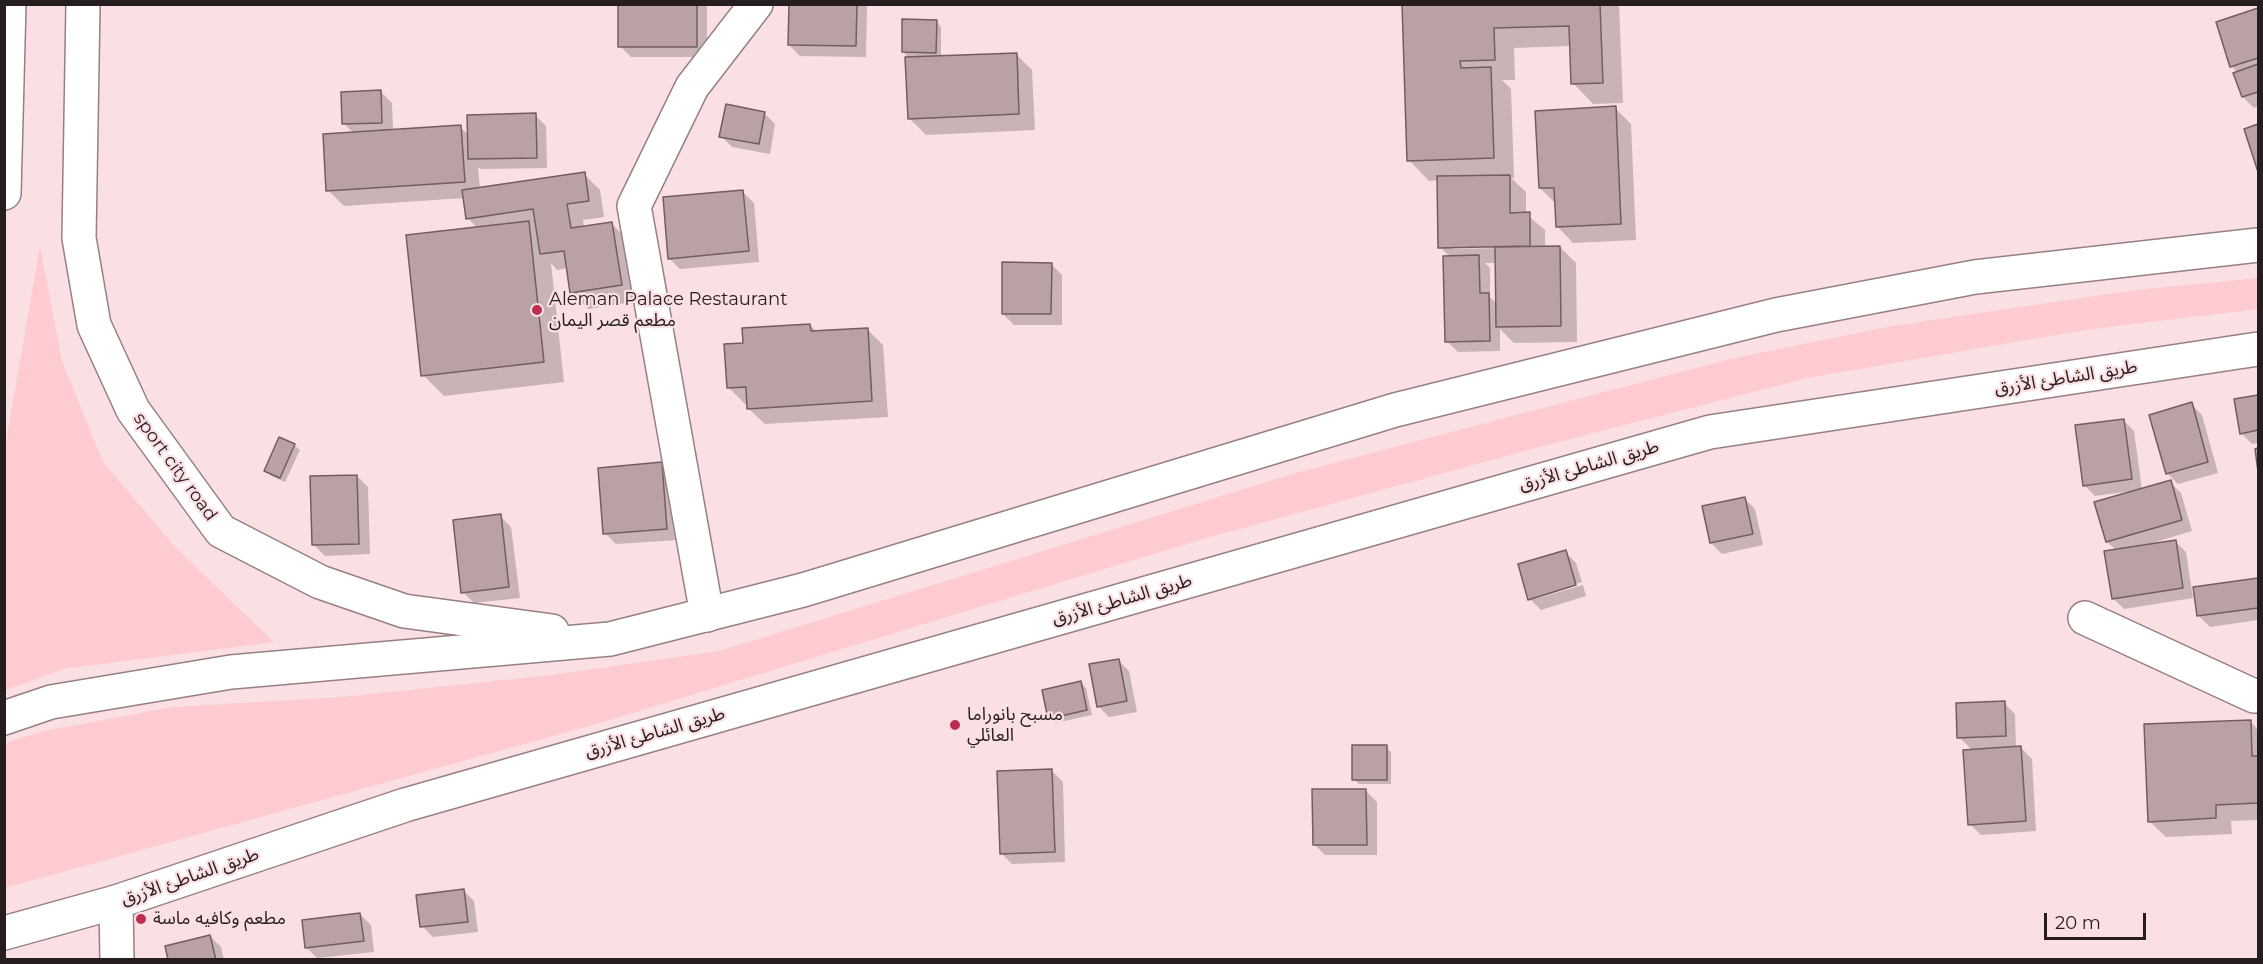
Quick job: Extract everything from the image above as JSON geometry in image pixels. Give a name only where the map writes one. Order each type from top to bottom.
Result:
[{"type":"main road","points":[[4,193],[9,4]]},
{"type":"main road","name":"sport city road","points":[[83,4],[79,238],[94,325],[133,410],[221,531],[320,582],[404,610],[610,639]]},
{"type":"main road","points":[[707,615],[634,206],[692,87],[756,4]]},
{"type":"main road","points":[[4,718],[51,702],[231,672],[610,639],[803,590],[1395,410],[1776,315],[1975,277],[2259,245]]},
{"type":"main road","name":"طريق الشاطئ الأزرق","points":[[4,933],[116,902],[405,805],[1710,432],[2259,349]]},
{"type":"main road","points":[[2085,618],[2254,696],[2259,696]]},
{"type":"main road","points":[[116,902],[117,960]]},
{"type":"shaded area","points":[[40,246],[62,361],[103,462],[177,549],[274,642],[64,669],[5,690],[5,447]]},
{"type":"shaded area","points":[[2258,278],[2258,309],[2085,330],[1807,378],[1536,448],[1203,539],[593,725],[5,888],[5,743],[44,731],[173,707],[342,697],[552,675],[719,651],[1299,472],[1730,359],[1892,326],[2135,290]]},
{"type":"building","points":[[618,4],[697,4],[697,47],[618,47]]},
{"type":"building","points":[[789,4],[857,4],[856,46],[788,45]]},
{"type":"building","points":[[1402,4],[1600,4],[1603,83],[1571,84],[1569,26],[1494,28],[1495,60],[1460,61],[1461,68],[1491,67],[1494,158],[1407,161]]},
{"type":"building","points":[[2258,8],[2258,58],[2230,67],[2216,22]]},
{"type":"building","points":[[902,19],[937,20],[936,53],[902,52]]},
{"type":"building","points":[[1017,53],[1019,114],[908,119],[905,57]]},
{"type":"building","points":[[2258,64],[2258,92],[2242,97],[2233,73]]},
{"type":"building","points":[[381,90],[382,123],[342,124],[341,92]]},
{"type":"building","points":[[726,104],[765,112],[759,144],[719,137]]},
{"type":"building","points":[[1616,106],[1621,224],[1556,227],[1554,188],[1539,188],[1535,111]]},
{"type":"building","points":[[536,113],[537,158],[468,159],[467,115]]},
{"type":"building","points":[[2258,124],[2258,172],[2244,129]]},
{"type":"building","points":[[461,125],[465,182],[326,191],[323,134]]},
{"type":"building","points":[[585,172],[589,201],[567,204],[571,228],[612,222],[622,285],[570,293],[564,251],[540,254],[533,209],[466,219],[462,190]]},
{"type":"building","points":[[1510,175],[1510,213],[1530,212],[1530,246],[1438,248],[1437,176]]},
{"type":"building","points":[[743,190],[749,251],[668,259],[663,197]]},
{"type":"building","points":[[529,221],[544,362],[421,376],[406,235]]},
{"type":"building","points":[[1560,246],[1561,326],[1496,327],[1495,247]]},
{"type":"building","points":[[1479,255],[1480,293],[1489,293],[1490,341],[1445,342],[1443,256]]},
{"type":"building","points":[[1002,262],[1052,263],[1051,314],[1002,314]]},
{"type":"building","points":[[810,324],[811,331],[868,328],[872,401],[747,409],[746,387],[727,388],[724,344],[743,343],[742,328]]},
{"type":"building","points":[[2258,395],[2258,430],[2240,434],[2234,399]]},
{"type":"building","points":[[2192,402],[2208,462],[2166,474],[2149,415]]},
{"type":"building","points":[[2124,419],[2132,479],[2083,486],[2075,425]]},
{"type":"building","points":[[279,437],[295,444],[280,478],[264,471]]},
{"type":"building","points":[[2258,448],[2258,472],[2255,449]]},
{"type":"building","points":[[662,462],[667,529],[603,534],[598,468]]},
{"type":"building","points":[[357,475],[359,544],[312,545],[310,476]]},
{"type":"building","points":[[2171,480],[2182,520],[2106,542],[2094,502]]},
{"type":"building","points":[[1745,497],[1753,534],[1710,543],[1702,506]]},
{"type":"building","points":[[501,514],[509,587],[461,593],[453,520]]},
{"type":"building","points":[[2176,540],[2183,588],[2112,599],[2104,551]]},
{"type":"building","points":[[1566,550],[1576,585],[1528,600],[1518,564]]},
{"type":"building","points":[[2258,578],[2258,608],[2197,616],[2193,587]]},
{"type":"building","points":[[1119,659],[1127,701],[1097,707],[1089,664]]},
{"type":"building","points":[[1081,681],[1087,710],[1048,719],[1042,690]]},
{"type":"building","points":[[2005,701],[2006,736],[1957,738],[1956,703]]},
{"type":"building","points":[[2251,720],[2252,756],[2258,756],[2258,803],[2216,805],[2216,818],[2148,822],[2144,724]]},
{"type":"building","points":[[1352,745],[1387,745],[1387,780],[1352,780]]},
{"type":"building","points":[[2021,746],[2026,821],[1968,825],[1963,750]]},
{"type":"building","points":[[1052,769],[1055,852],[1000,854],[997,771]]},
{"type":"building","points":[[1312,789],[1366,789],[1367,845],[1313,845]]},
{"type":"building","points":[[464,889],[468,922],[420,927],[416,895]]},
{"type":"building","points":[[360,913],[364,941],[305,948],[302,920]]},
{"type":"building","points":[[210,935],[216,960],[168,960],[165,946]]},
{"type":"place","name":"Aleman Palace Restaurant مطعم قصر اليمان","points":[[537,310]]},
{"type":"place","name":"مسبح بانوراما العائلي","points":[[955,725]]},
{"type":"place","name":"مطعم وكافيه ماسة","points":[[141,919]]}]
